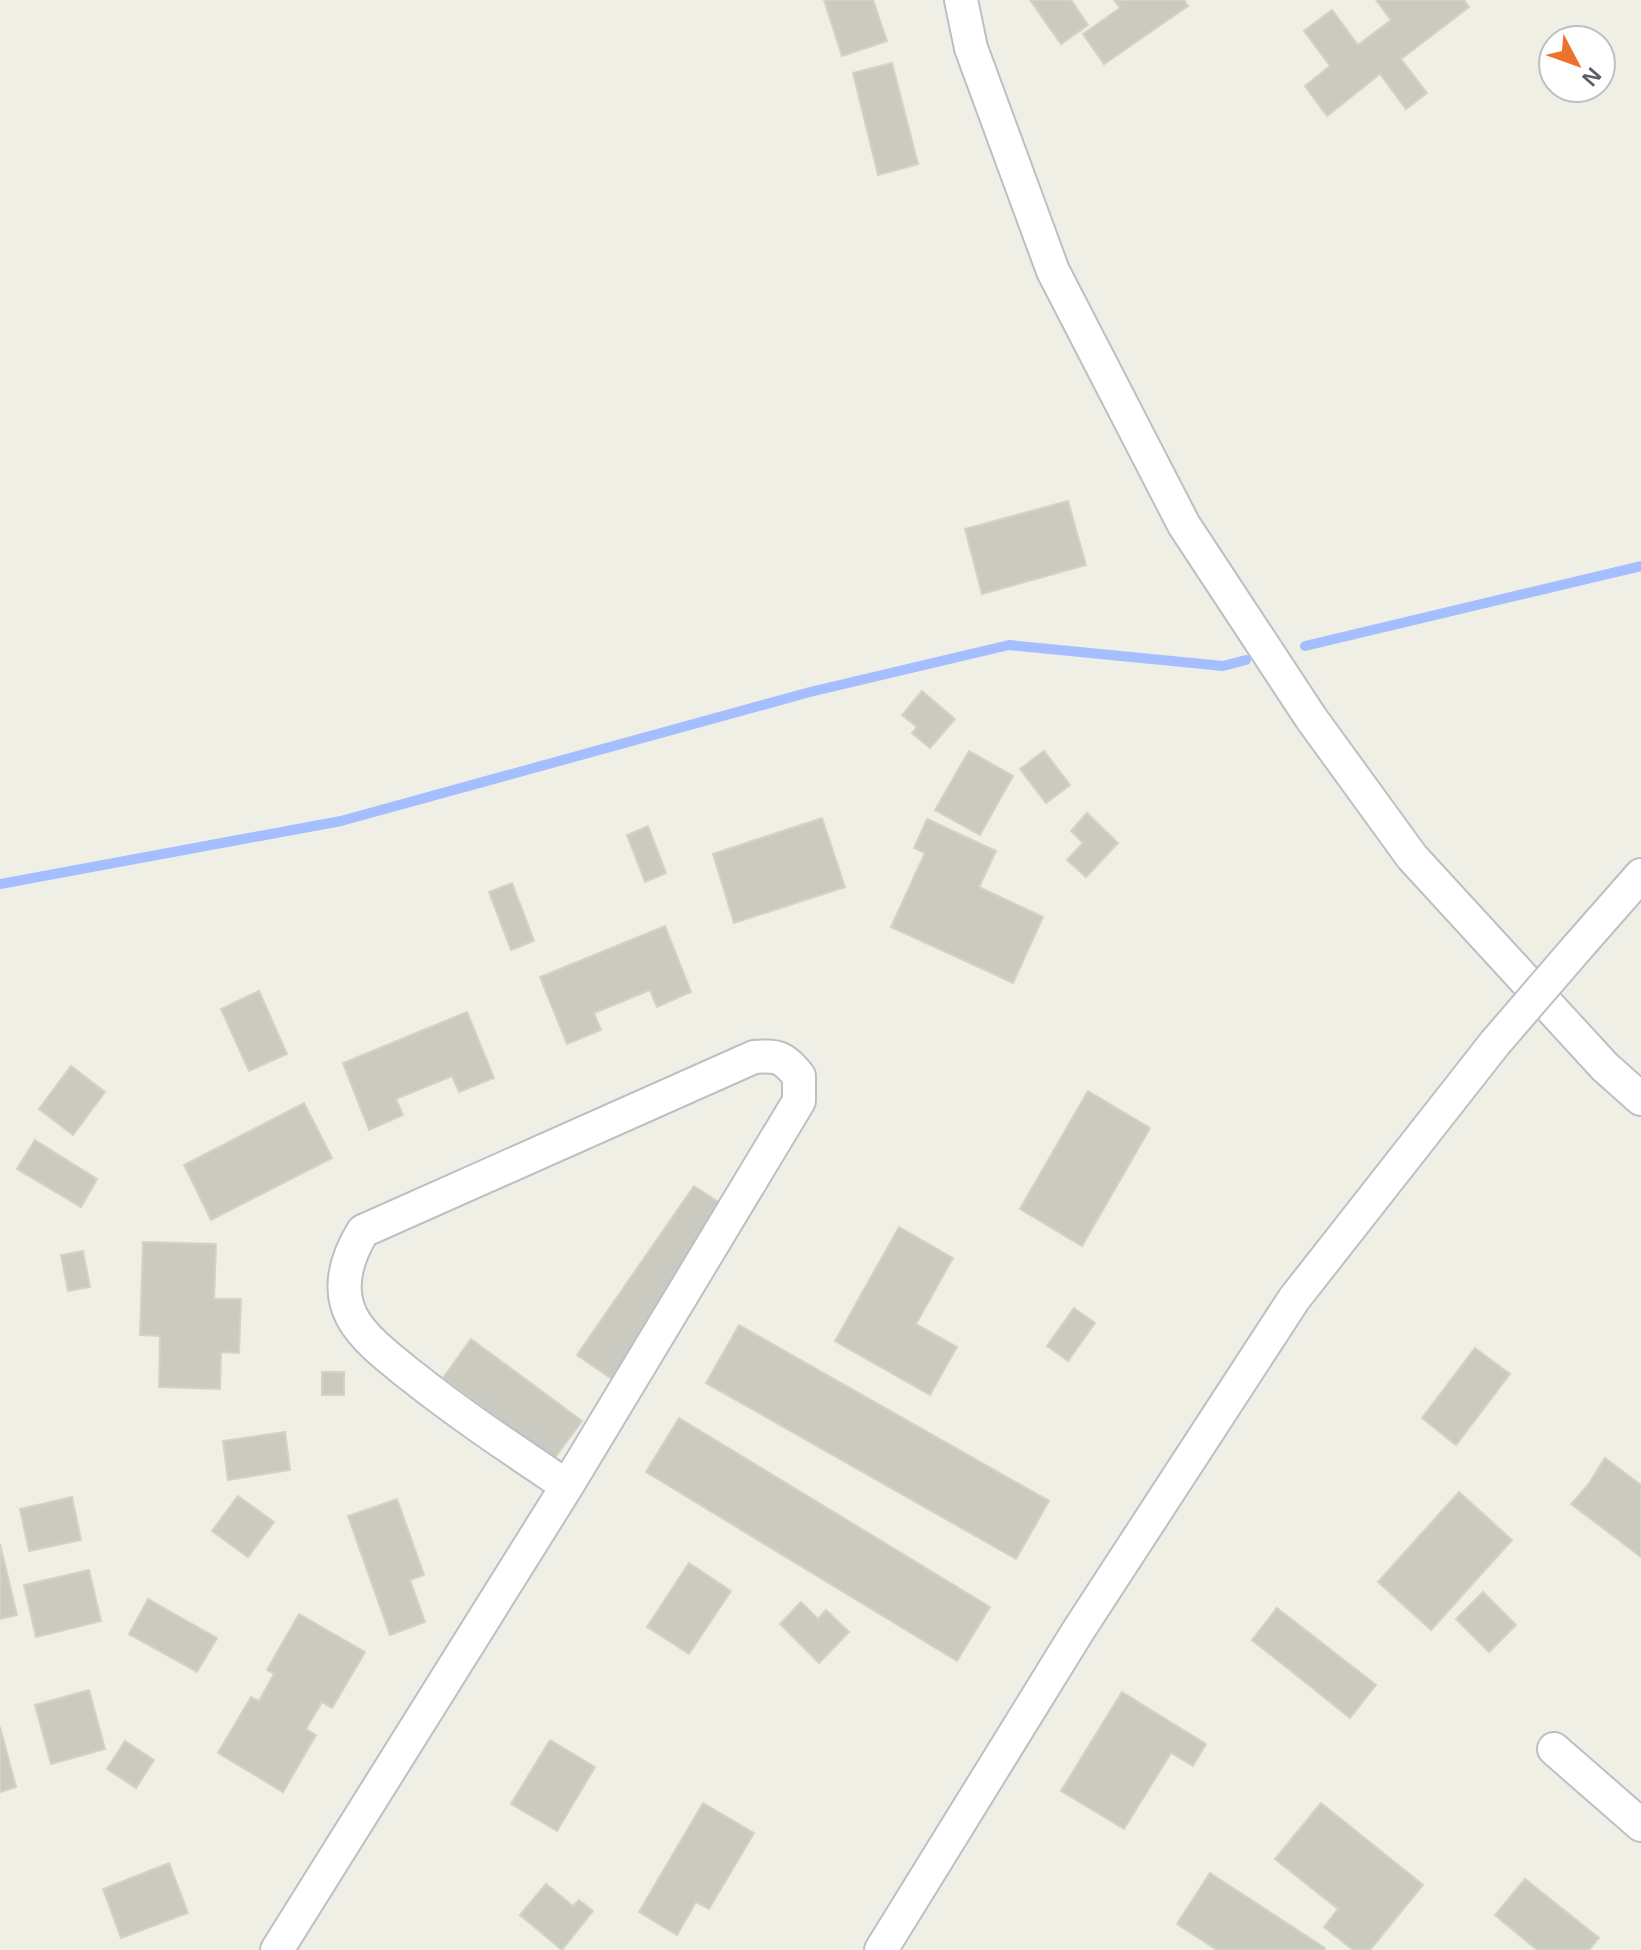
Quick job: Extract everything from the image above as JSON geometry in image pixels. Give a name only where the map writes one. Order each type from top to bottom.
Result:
[{"type":"street","points":[[961,0],[971,48],[1053,271],[1184,525],[1311,718],[1412,857],[1605,1067],[1641,1099]]},
{"type":"street","points":[[881,1950],[1078,1631],[1294,1299],[1495,1043],[1641,875]]},
{"type":"street","points":[[277,1950],[567,1486],[799,1101],[799,1076],[787,1062],[776,1056],[754,1057],[363,1231],[349,1254],[344,1287],[352,1317],[382,1353],[452,1407],[567,1486]]},
{"type":"street","points":[[1554,1749],[1641,1825]]},
{"type":"building","points":[[824,0],[873,0],[887,41],[842,56]]},
{"type":"building","points":[[1030,0],[1071,0],[1088,25],[1061,44]]},
{"type":"building","points":[[1114,0],[1184,0],[1188,6],[1104,64],[1083,34],[1120,8]]},
{"type":"building","points":[[1376,0],[1464,0],[1469,7],[1401,59],[1427,93],[1406,109],[1380,74],[1327,116],[1305,86],[1330,66],[1304,31],[1332,10],[1358,45],[1391,20]]},
{"type":"building","points":[[892,63],[918,164],[878,175],[853,73]]},
{"type":"building","points":[[1068,501],[1086,565],[982,594],[965,529]]},
{"type":"building","points":[[922,691],[955,719],[930,748],[912,733],[917,727],[902,715]]},
{"type":"building","points":[[969,751],[1013,776],[980,835],[935,810]]},
{"type":"building","points":[[1044,751],[1070,785],[1046,803],[1020,769]]},
{"type":"building","points":[[1087,813],[1118,843],[1086,877],[1067,860],[1083,843],[1071,831]]},
{"type":"building","points":[[822,818],[845,887],[734,923],[713,854]]},
{"type":"building","points":[[927,819],[996,851],[979,887],[1043,917],[1013,983],[891,927],[925,853],[914,848]]},
{"type":"building","points":[[648,826],[666,873],[645,882],[627,835]]},
{"type":"building","points":[[512,883],[534,941],[511,950],[489,892]]},
{"type":"building","points":[[665,926],[691,992],[657,1007],[650,990],[594,1013],[601,1030],[567,1044],[540,977]]},
{"type":"building","points":[[259,991],[287,1054],[249,1071],[221,1009]]},
{"type":"building","points":[[467,1012],[494,1078],[459,1092],[452,1076],[396,1099],[403,1115],[369,1130],[343,1063]]},
{"type":"building","points":[[71,1066],[105,1092],[73,1135],[39,1109]]},
{"type":"building","points":[[1088,1091],[1150,1128],[1082,1246],[1020,1209]]},
{"type":"building","points":[[304,1103],[332,1158],[211,1220],[184,1165]]},
{"type":"building","points":[[35,1140],[97,1179],[81,1207],[17,1169]]},
{"type":"building","points":[[694,1186],[729,1209],[612,1379],[577,1355]]},
{"type":"building","points":[[899,1227],[953,1258],[916,1324],[957,1347],[930,1395],[835,1341]]},
{"type":"building","points":[[143,1242],[216,1244],[214,1299],[241,1299],[239,1353],[221,1352],[220,1389],[159,1387],[160,1336],[140,1335]]},
{"type":"building","points":[[83,1251],[90,1287],[68,1291],[61,1255]]},
{"type":"building","points":[[1074,1308],[1095,1323],[1068,1361],[1047,1346]]},
{"type":"building","points":[[739,1325],[1049,1501],[1016,1559],[706,1383]]},
{"type":"building","points":[[471,1339],[582,1421],[554,1459],[443,1378]]},
{"type":"building","points":[[1475,1348],[1510,1374],[1456,1445],[1422,1418]]},
{"type":"building","points":[[322,1372],[344,1372],[344,1395],[322,1395]]},
{"type":"building","points":[[679,1418],[990,1607],[957,1661],[646,1472]]},
{"type":"building","points":[[285,1432],[290,1470],[228,1480],[223,1441]]},
{"type":"building","points":[[1605,1458],[1641,1485],[1641,1557],[1571,1504]]},
{"type":"building","points":[[1459,1492],[1512,1540],[1431,1630],[1378,1582]]},
{"type":"building","points":[[238,1496],[274,1522],[248,1557],[212,1531]]},
{"type":"building","points":[[72,1497],[81,1540],[29,1551],[20,1509]]},
{"type":"building","points":[[397,1499],[424,1575],[410,1580],[425,1622],[390,1635],[348,1516]]},
{"type":"building","points":[[0,1544],[17,1615],[0,1619]]},
{"type":"building","points":[[689,1563],[731,1591],[689,1654],[647,1627]]},
{"type":"building","points":[[89,1570],[101,1621],[36,1637],[24,1585]]},
{"type":"building","points":[[1483,1592],[1516,1625],[1489,1652],[1456,1619]]},
{"type":"building","points":[[148,1599],[217,1638],[197,1672],[129,1634]]},
{"type":"building","points":[[801,1602],[818,1619],[826,1610],[849,1632],[819,1663],[780,1624]]},
{"type":"building","points":[[1277,1608],[1376,1685],[1350,1718],[1252,1640]]},
{"type":"building","points":[[299,1614],[365,1652],[332,1708],[322,1702],[306,1729],[316,1735],[283,1792],[218,1753],[251,1697],[259,1701],[274,1674],[267,1670]]},
{"type":"building","points":[[89,1690],[105,1749],[51,1764],[35,1705]]},
{"type":"building","points":[[1122,1692],[1206,1744],[1193,1766],[1171,1753],[1124,1829],[1061,1791]]},
{"type":"building","points":[[0,1727],[16,1787],[0,1792]]},
{"type":"building","points":[[550,1740],[595,1767],[557,1831],[511,1804]]},
{"type":"building","points":[[125,1741],[154,1760],[136,1788],[107,1769]]},
{"type":"building","points":[[703,1803],[754,1833],[709,1909],[696,1902],[677,1935],[639,1912]]},
{"type":"building","points":[[1321,1803],[1423,1885],[1370,1950],[1353,1950],[1324,1927],[1338,1909],[1275,1859]]},
{"type":"building","points":[[169,1863],[188,1913],[121,1938],[103,1889]]},
{"type":"building","points":[[1210,1873],[1324,1950],[1217,1950],[1177,1924]]},
{"type":"building","points":[[1525,1879],[1599,1938],[1589,1950],[1537,1950],[1495,1915]]},
{"type":"building","points":[[546,1884],[573,1906],[579,1900],[593,1911],[562,1950],[520,1915]]},
{"type":"waterway","points":[[1305,646],[1641,566]]},
{"type":"waterway","points":[[0,884],[341,821],[810,692],[1009,645],[1223,666],[1246,660]]}]
